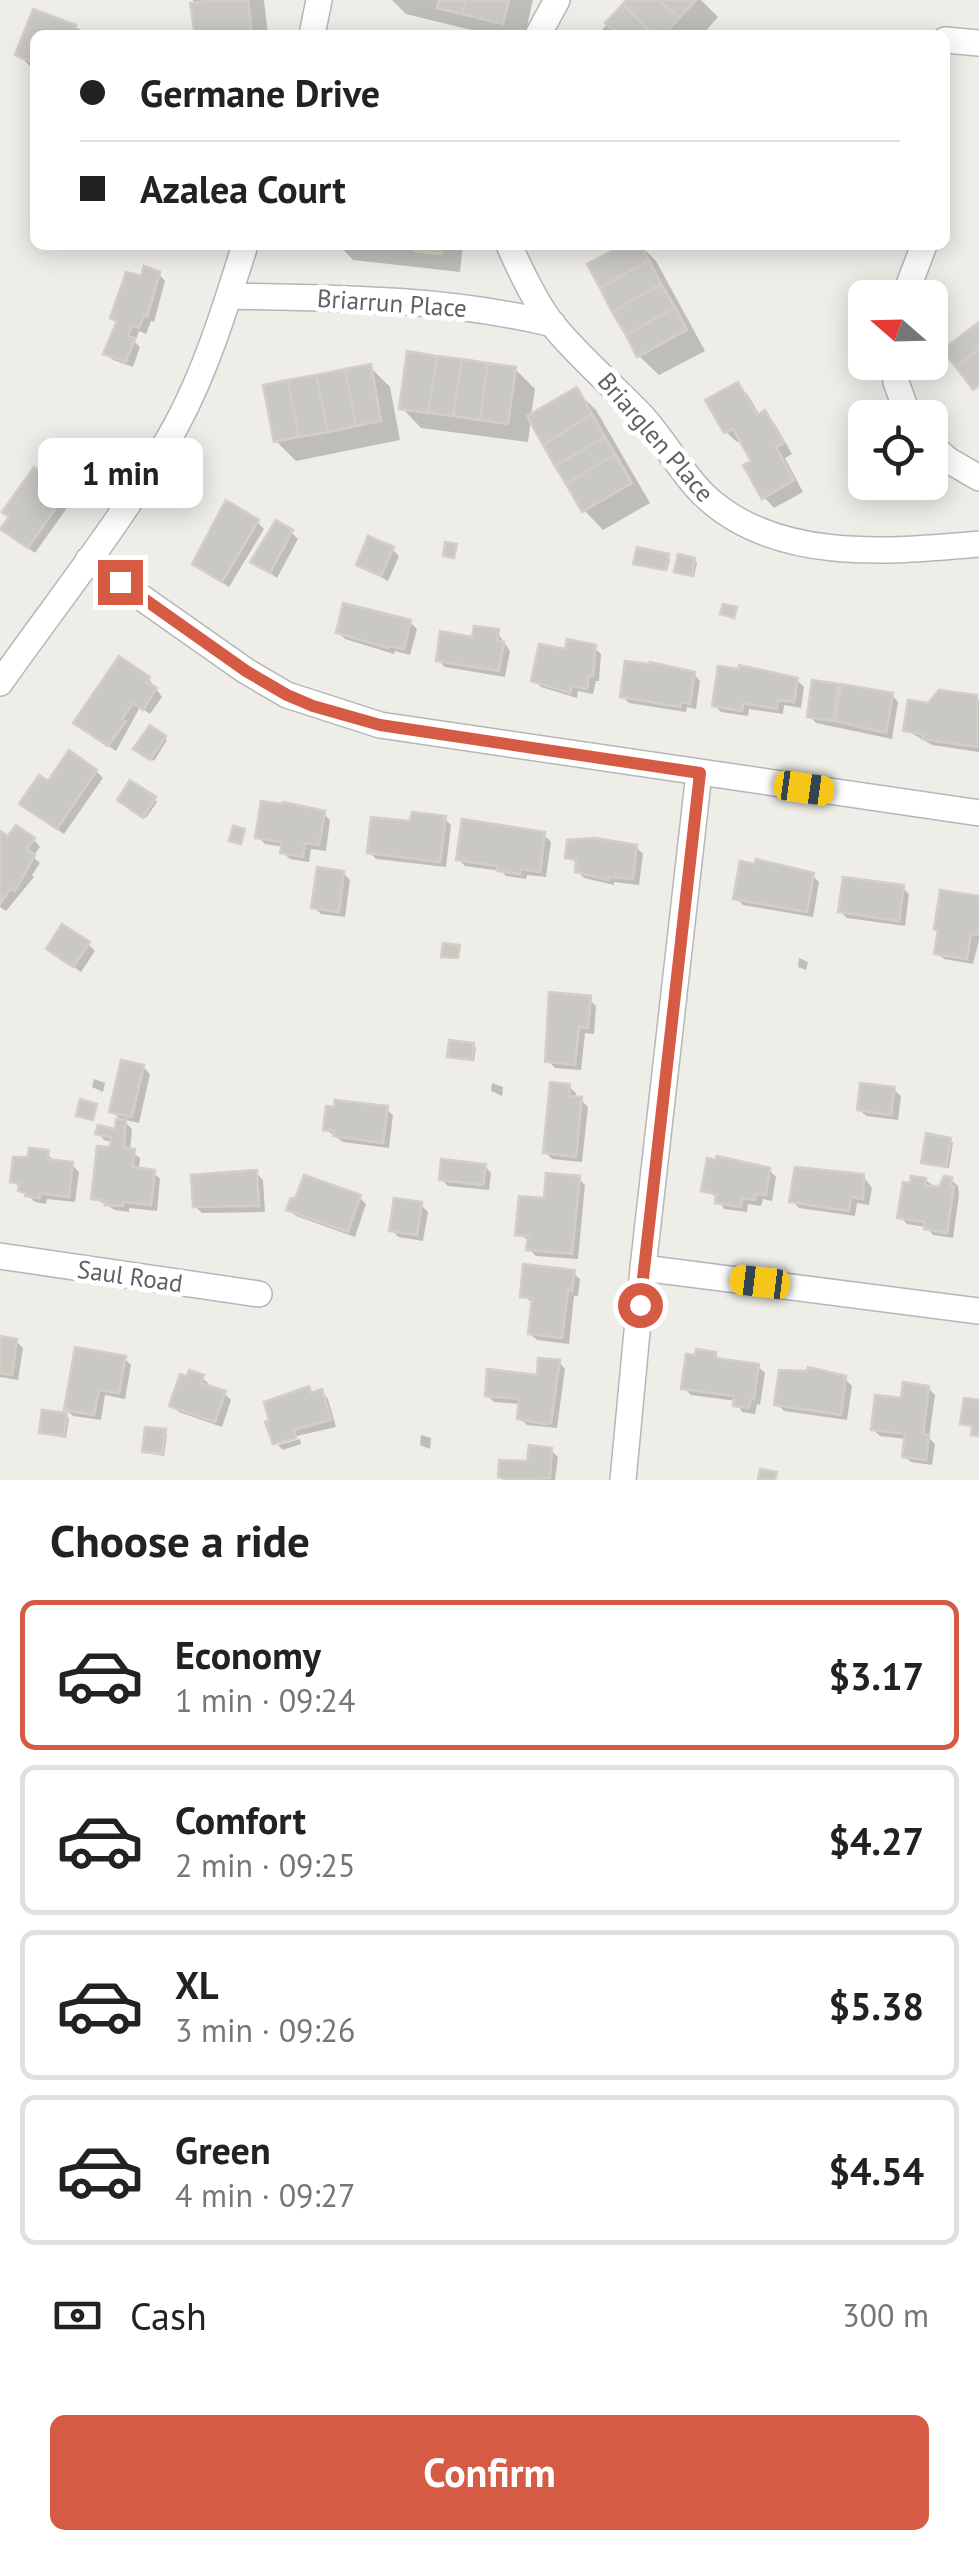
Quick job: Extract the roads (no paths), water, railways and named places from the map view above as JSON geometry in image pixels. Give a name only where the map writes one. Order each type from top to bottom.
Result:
[{"type":"street","points":[[313,30],[319,0]]},
{"type":"street","points":[[541,30],[557,0]]},
{"type":"street","points":[[950,40],[979,42]]},
{"type":"street","points":[[0,683],[129,504],[178,421],[243,250]]},
{"type":"street","name":"Briarglen Place","points":[[512,250],[553,324],[651,426],[701,492],[730,518],[762,534],[816,546],[881,550],[979,544]]},
{"type":"street","points":[[911,280],[922,250]]},
{"type":"street","name":"Briarrun Place","points":[[229,296],[428,302],[498,311],[553,324]]},
{"type":"street","points":[[948,460],[979,478]]},
{"type":"street","points":[[88,560],[246,671],[313,706],[380,725],[979,813]]},
{"type":"street","points":[[623,1480],[643,1268],[700,773]]},
{"type":"street","name":"Saul Road","points":[[0,1256],[260,1294]]},
{"type":"street","points":[[643,1268],[979,1311]]}]
